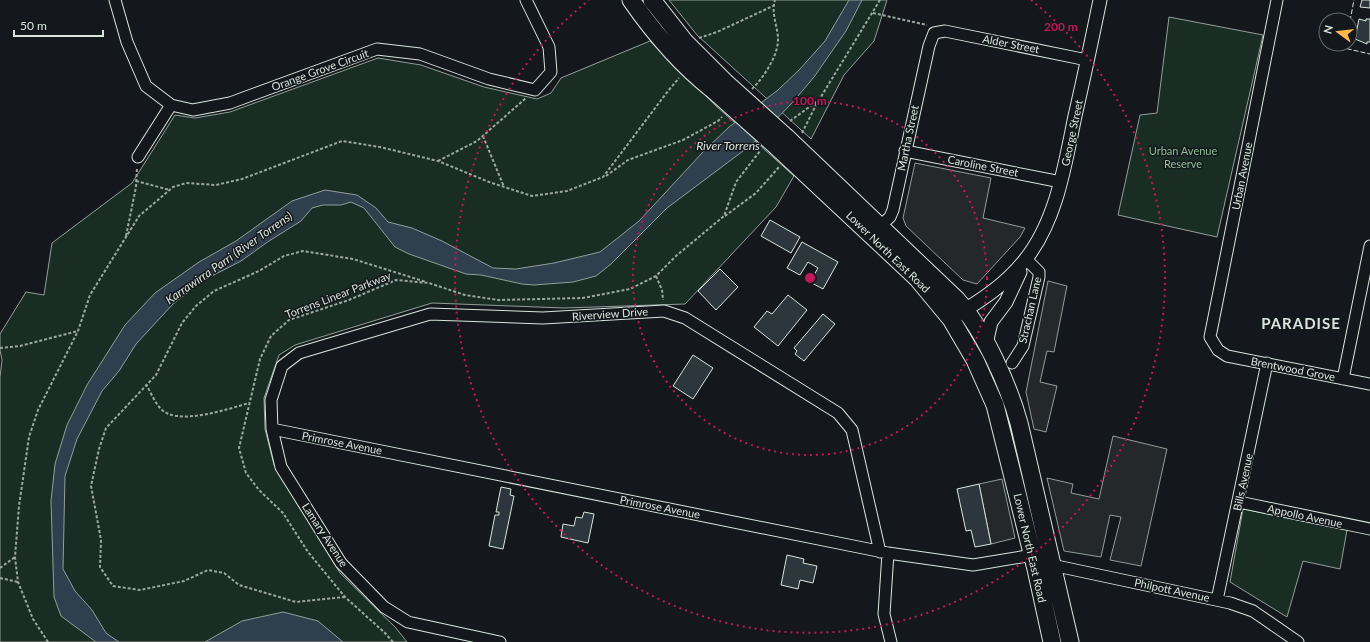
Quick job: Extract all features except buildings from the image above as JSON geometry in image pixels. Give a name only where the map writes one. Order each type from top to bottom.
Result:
[{"type":"main road","name":"Lower North East Road","points":[[631,0],[655,32],[688,69],[719,85]]},
{"type":"main road","name":"Lower North East Road","points":[[652,0],[719,85],[876,231],[966,310],[986,344],[1008,389],[1015,410],[1042,561],[1052,642]]},
{"type":"main road","name":"Lower North East Road","points":[[876,231],[951,319],[975,360],[995,405],[1042,561],[1070,642]]},
{"type":"street","name":"Orange Grove Circuit","points":[[115,0],[127,42],[146,86],[170,105],[193,110],[230,103],[377,49],[420,54],[489,79],[535,90]]},
{"type":"street","points":[[526,0],[549,47],[551,72],[535,90]]},
{"type":"street","name":"George Street","points":[[986,344],[991,322],[1006,302],[1026,259],[1044,227],[1062,182],[1100,0]]},
{"type":"street","name":"Urban Avenue","points":[[1218,350],[1210,337],[1211,326],[1277,0]]},
{"type":"street","name":"Alder Street","points":[[934,33],[944,31],[1087,60]]},
{"type":"street","name":"Martha Street","points":[[876,231],[892,214],[929,46],[934,33]]},
{"type":"street","points":[[138,157],[170,105]]},
{"type":"street","name":"Caroline Street","points":[[905,151],[1062,182]]},
{"type":"street","points":[[1343,378],[1370,246]]},
{"type":"street","name":"George Street","points":[[951,319],[993,292],[1026,259]]},
{"type":"street","name":"Strachan Lane","points":[[1012,363],[1023,346],[1039,276],[1039,272],[1026,259]]},
{"type":"street","name":"Riverview Drive","points":[[272,429],[271,400],[282,366],[299,352],[430,314],[543,318],[664,311],[685,318],[838,413],[852,430],[884,552],[884,614],[892,642]]},
{"type":"street","name":"Brentwood Grove","points":[[1218,350],[1227,356],[1370,384]]},
{"type":"street","name":"Bills Avenue","points":[[1217,600],[1239,502],[1267,364]]},
{"type":"street","name":"Primrose Avenue","points":[[272,429],[884,552],[973,565],[1042,561]]},
{"type":"street","name":"Lamary Avenue","points":[[272,429],[281,467],[341,563],[384,607],[408,622],[500,642]]},
{"type":"street","name":"Appollo Avenue","points":[[1239,502],[1370,529]]},
{"type":"street","name":"Philpott Avenue","points":[[1042,561],[1217,600],[1253,611],[1298,642]]},
{"type":"path","name":"Torrens Linear Parkway","points":[[393,642],[345,597],[308,552],[283,513],[259,490],[246,473],[239,448],[260,358],[271,336],[290,320],[349,300],[396,280],[429,283],[465,295],[498,300],[540,300],[583,298],[630,289],[656,276],[676,256],[724,216],[736,182],[819,100],[880,0]]},
{"type":"path","points":[[685,42],[717,32],[773,6]]},
{"type":"path","points":[[873,13],[928,26],[934,33]]},
{"type":"path","points":[[48,642],[33,619],[18,582],[15,557],[19,506],[28,438],[38,410],[78,332],[90,295],[139,216],[170,190],[186,183],[216,185],[242,179],[342,141],[380,147],[438,161],[504,187],[532,196],[567,192],[603,178],[668,91],[688,69]]},
{"type":"path","points":[[438,161],[477,141],[535,90]]},
{"type":"path","points":[[483,136],[504,187]]},
{"type":"path","points":[[126,237],[136,181],[138,157]]},
{"type":"path","points":[[136,181],[170,190]]},
{"type":"path","points":[[345,597],[296,602],[239,585],[224,573],[208,570],[184,581],[140,590],[113,586],[100,567],[101,540],[91,486],[99,449],[106,428],[156,375],[182,323],[196,306],[214,291],[259,271],[284,256],[303,251],[327,254],[382,267],[429,283]]},
{"type":"path","points":[[656,276],[662,290],[664,311]]},
{"type":"path","points":[[0,348],[20,346],[78,332]]},
{"type":"path","points":[[146,384],[160,409],[176,416],[210,414],[249,403]]},
{"type":"path","points":[[0,568],[15,557]]},
{"type":"path","points":[[0,578],[18,582]]},
{"type":"green space","points":[[669,0],[887,0],[874,41],[844,75],[811,139],[697,35]]},
{"type":"green space","name":"Urban Avenue Reserve","points":[[1169,17],[1263,35],[1217,237],[1118,215],[1140,115],[1157,113]]},
{"type":"green space","points":[[650,41],[716,106],[794,176],[776,207],[685,304],[564,308],[432,303],[295,345],[279,355],[264,398],[265,429],[274,465],[340,573],[396,628],[407,642],[0,642],[0,377],[2,360],[0,350],[0,334],[26,292],[44,295],[52,243],[132,183],[175,115],[195,118],[230,112],[378,58],[421,65],[484,87],[537,99],[551,93],[561,78]]},
{"type":"green space","points":[[1243,509],[1347,530],[1340,569],[1303,561],[1287,617],[1230,582]]},
{"type":"shaded area","points":[[915,163],[991,178],[983,218],[1025,228],[1020,237],[977,284],[963,280],[906,226],[903,218]]},
{"type":"shaded area","points":[[1048,281],[1067,286],[1054,352],[1047,351],[1040,382],[1057,386],[1046,432],[1034,429],[1026,392]]},
{"type":"shaded area","points":[[1113,436],[1167,449],[1141,566],[1110,560],[1121,517],[1110,515],[1101,557],[1064,551],[1047,478],[1073,484],[1071,493],[1099,499]]},
{"type":"shaded area","points":[[1002,479],[1015,538],[991,544],[979,484]]},
{"type":"water","name":"River Torrens","points":[[849,0],[862,0],[846,31],[814,77],[793,102],[751,145],[667,208],[611,264],[596,276],[573,282],[534,285],[522,284],[481,275],[466,274],[409,254],[395,247],[364,208],[351,202],[341,205],[323,205],[312,208],[301,221],[241,261],[204,280],[173,304],[136,344],[119,371],[102,391],[77,439],[65,476],[63,569],[75,591],[92,610],[106,633],[119,642],[96,642],[61,616],[54,597],[51,501],[55,464],[67,425],[87,385],[125,325],[155,293],[199,262],[236,241],[292,201],[325,190],[357,195],[376,208],[388,222],[412,228],[442,241],[493,268],[516,269],[554,263],[600,252],[639,221],[703,152],[729,127],[778,90],[800,69],[825,41]]},
{"type":"water","points":[[283,612],[318,621],[343,642],[205,642],[242,621]]},
{"type":"fence","points":[[1352,12],[1354,0]]},
{"type":"fence","points":[[1358,51],[1370,54]]},
{"type":"district","name":"PARADISE","points":[[1301,324]]},
{"type":"water label","name":"Karrawirra Parri (River Torrens)","points":[[229,258]]}]
